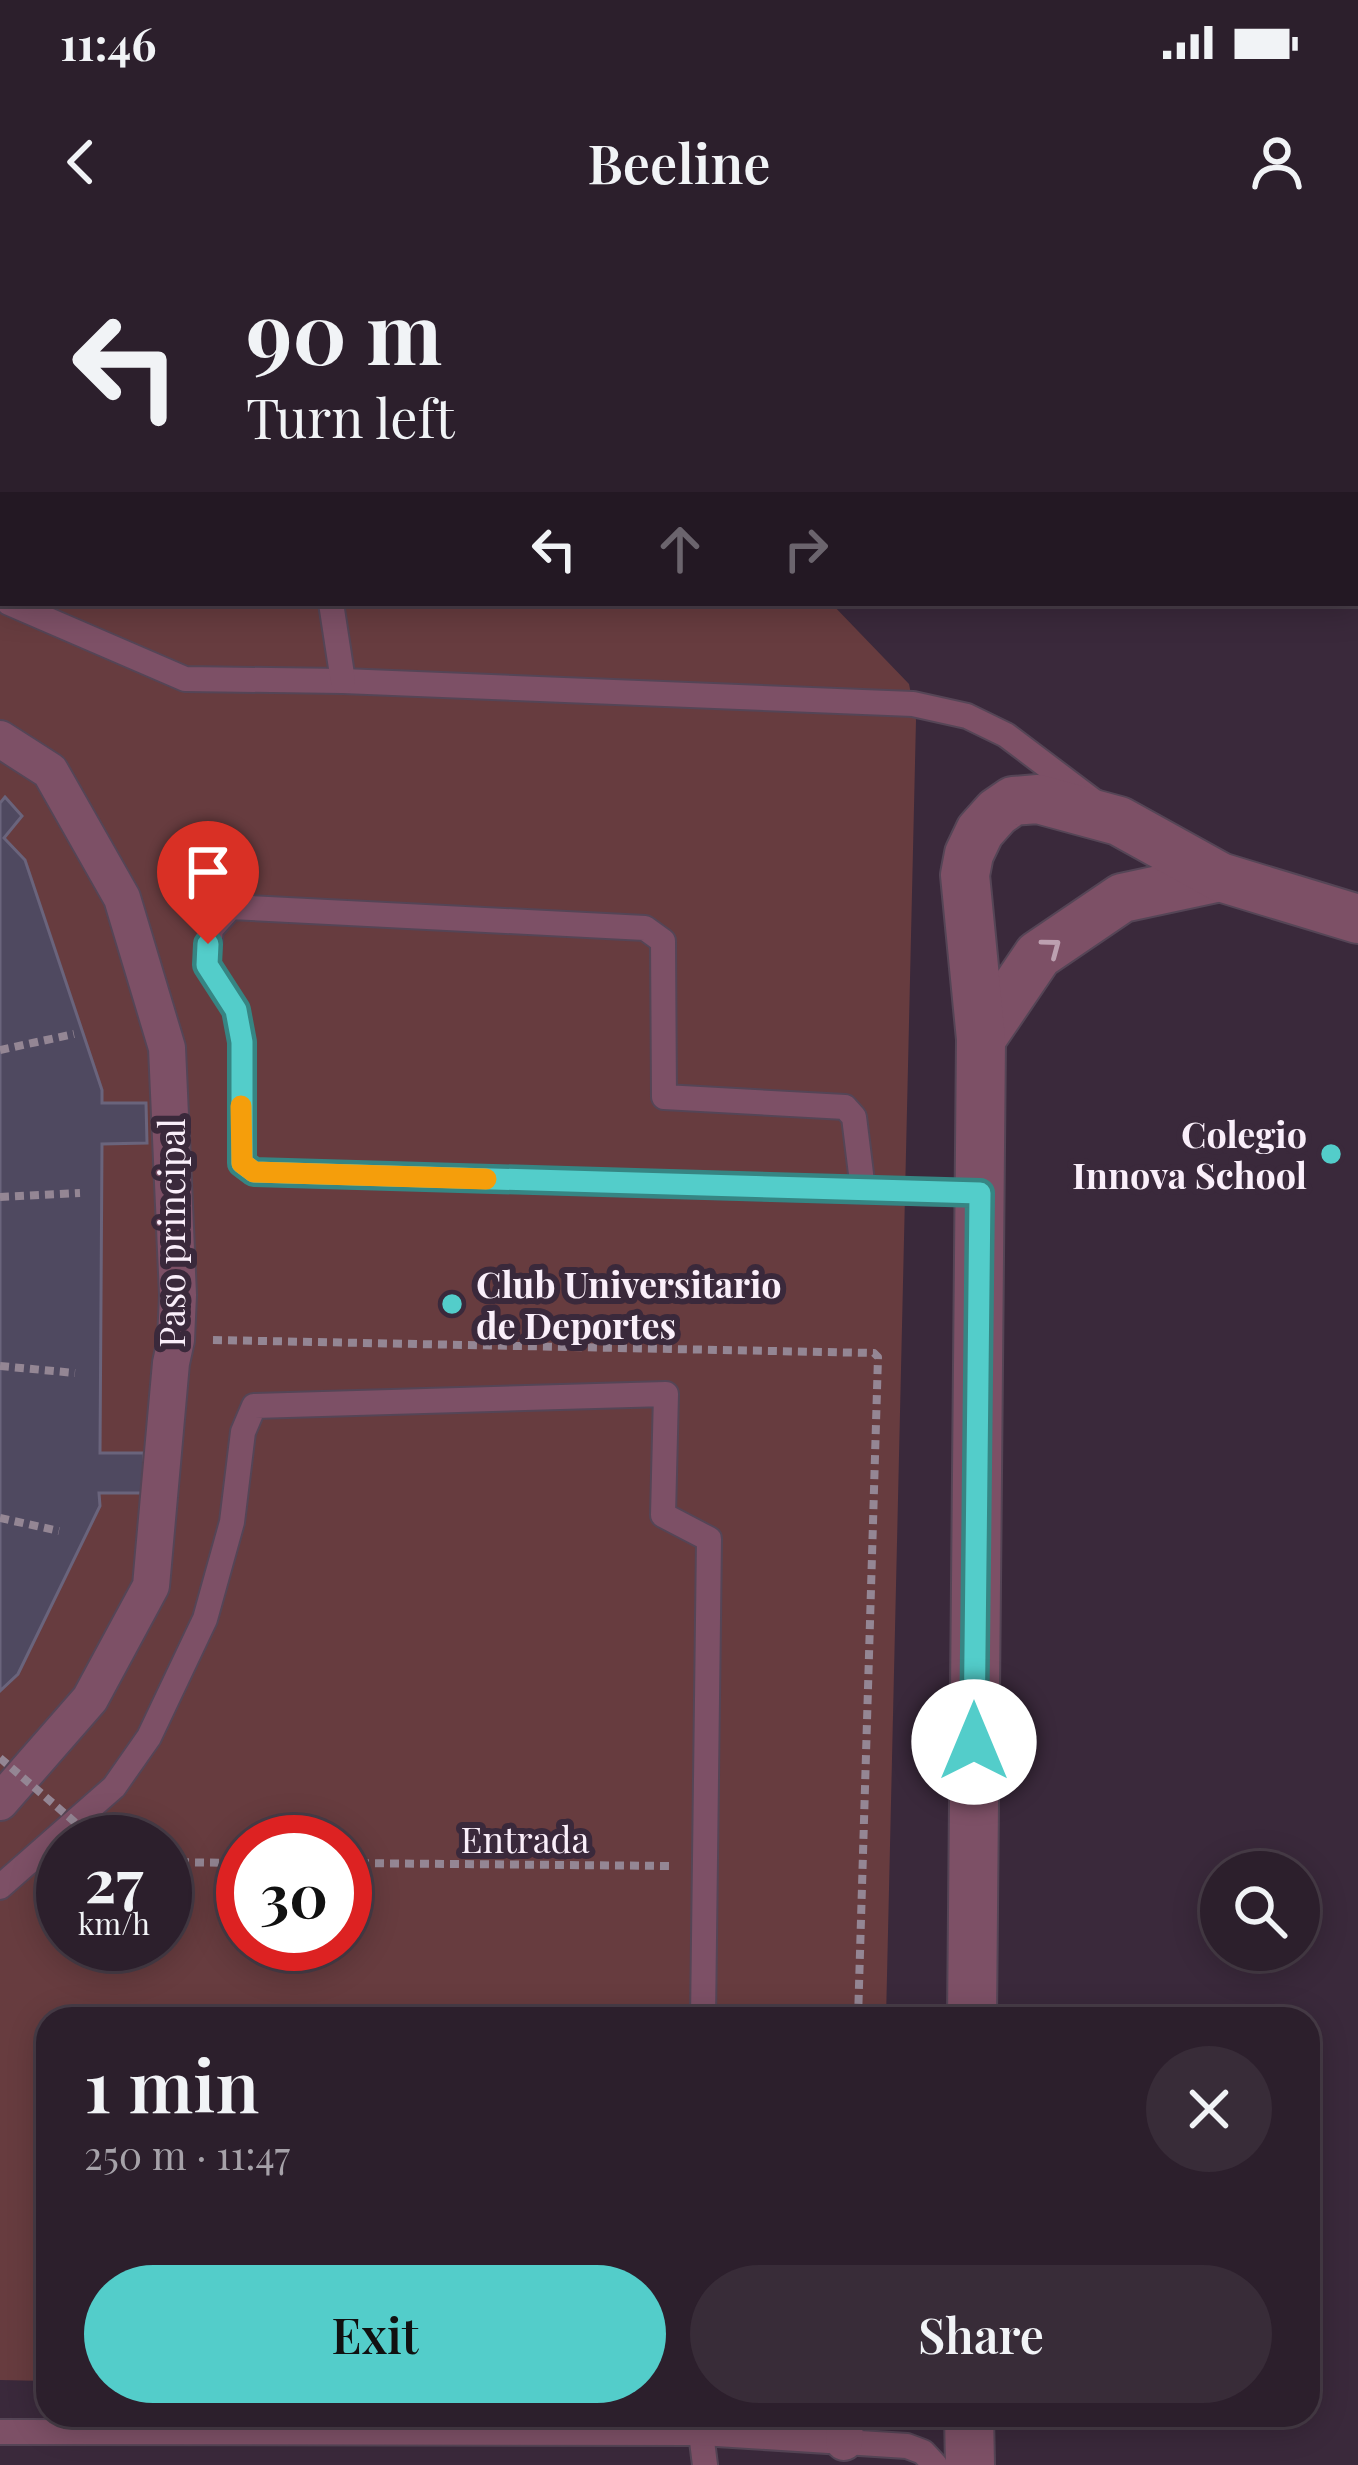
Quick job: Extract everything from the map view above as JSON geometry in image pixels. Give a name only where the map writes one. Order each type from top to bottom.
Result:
[{"type":"street","name":"Paso principal","points":[[0,739],[50,771],[122,898],[167,1048],[178,1295],[151,1586],[90,1699],[0,1802]]},
{"type":"street","points":[[972,2007],[981,1039],[965,875],[970,854],[980,831],[997,812],[1012,801],[1038,799],[1119,820],[1220,877],[1358,919]]},
{"type":"street","points":[[981,1039],[1038,955],[1122,898],[1220,877]]},
{"type":"street","points":[[969,2427],[970,2465]]},
{"type":"lane","points":[[16,606],[185,679],[913,704],[968,716],[1006,735],[1119,820]]},
{"type":"lane","points":[[331,606],[343,681]]},
{"type":"lane","points":[[863,1190],[854,1117],[845,1107],[664,1096],[663,941],[645,928],[231,907],[211,929],[207,965],[236,1010],[242,1042],[242,1163],[254,1172],[863,1190],[980,1193]]},
{"type":"lane","points":[[0,1887],[114,1787],[149,1737],[205,1619],[232,1522],[243,1432],[254,1406],[666,1394],[663,1515],[709,1539],[704,2007]]},
{"type":"lane","points":[[0,2432],[439,2427]]},
{"type":"lane","points":[[702,2427],[705,2465]]},
{"type":"lane","points":[[808,2427],[844,2428],[907,2446],[923,2452],[934,2465]]},
{"type":"path","points":[[0,1050],[74,1034]]},
{"type":"path","points":[[0,1197],[80,1193]]},
{"type":"path","points":[[0,1366],[76,1372]]},
{"type":"path","points":[[0,1518],[59,1531]]},
{"type":"path","points":[[0,1758],[66,1815]]},
{"type":"path","name":"Entrada","points":[[372,1863],[704,1866]]},
{"type":"shaded area","name":"Club Universitario de Deportes","points":[[0,606],[834,606],[909,684],[916,720],[886,2007],[36,2007],[36,2381],[0,2380]]},
{"type":"building","points":[[5,797],[22,816],[4,838],[25,860],[102,1090],[102,1103],[146,1103],[147,1143],[102,1144],[100,1453],[144,1453],[144,1493],[99,1493],[100,1506],[18,1674],[0,1691],[0,803]]},
{"type":"slow traffic","points":[[241,1106],[242,1163],[254,1172],[486,1179]]},
{"type":"place","name":"Colegio Innova School","points":[[1331,1154]]},
{"type":"place","name":"Club Universitario de Deportes","points":[[452,1304]]},
{"type":"route","points":[[208,944],[207,965],[236,1010],[242,1042],[242,1163],[254,1172],[980,1193],[974,1742]]}]
